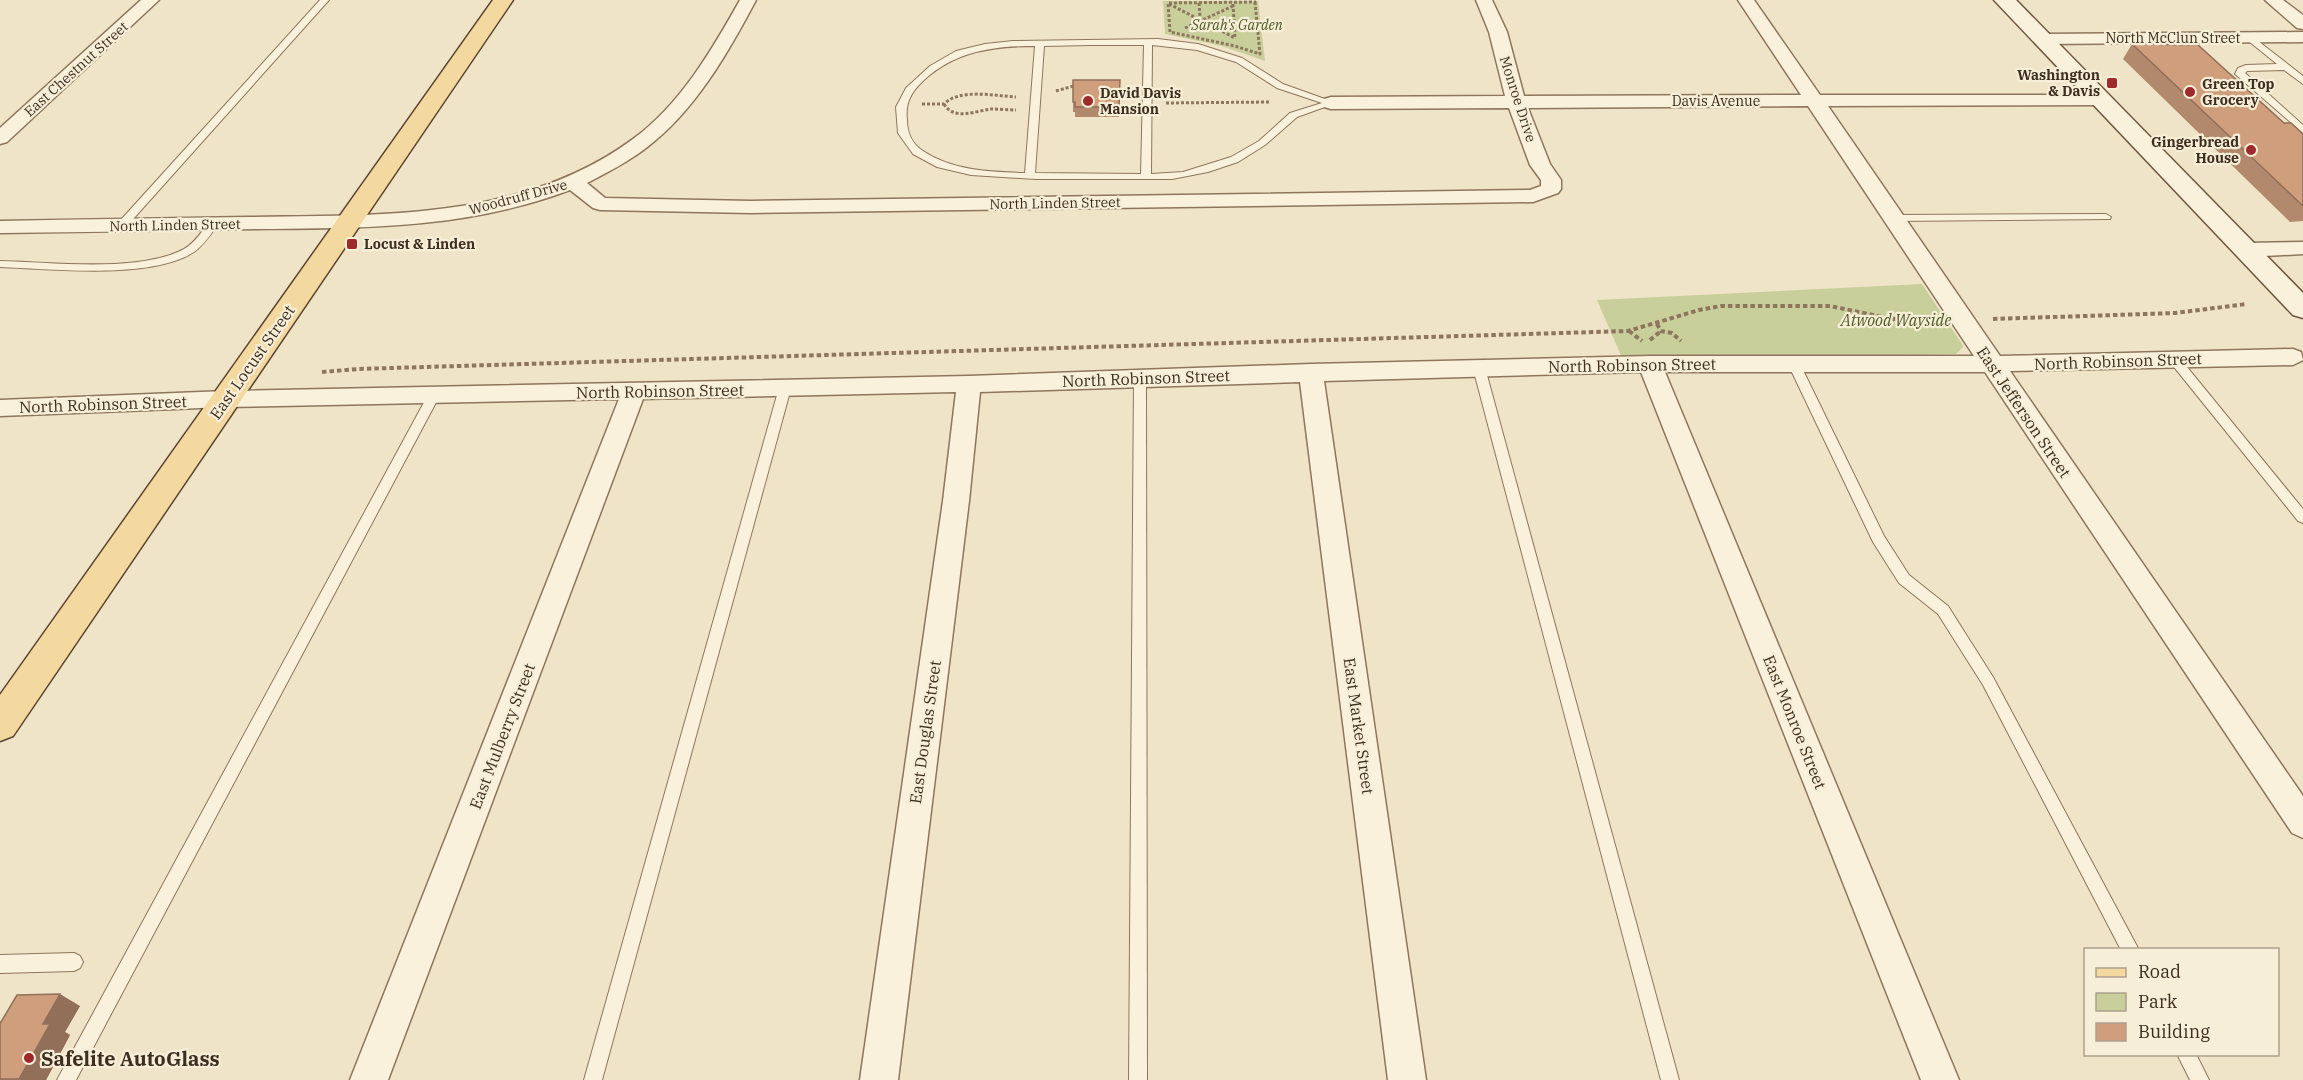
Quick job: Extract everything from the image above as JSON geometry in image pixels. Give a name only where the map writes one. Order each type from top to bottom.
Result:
[{"type":"main road","name":"East Locust Street","points":[[0,725],[503,0]]},
{"type":"main road","points":[[2004,0],[2303,309]]},
{"type":"street","name":"East Chestnut Street","points":[[0,138],[151,0]]},
{"type":"street","name":"Woodruff Drive","points":[[350,222],[438,217],[519,199],[573,182],[618,158],[669,117],[721,47],[748,0]]},
{"type":"street","name":"Monroe Drive","points":[[1484,0],[1498,32],[1516,101],[1540,165],[1551,180],[1551,189],[1544,193]]},
{"type":"street","name":"East Jefferson Street","points":[[1746,0],[2303,823]]},
{"type":"street","points":[[2273,0],[2303,24]]},
{"type":"street","name":"North McClun Street","points":[[2043,39],[2303,37]]},
{"type":"street","name":"Davis Avenue","points":[[1331,103],[2100,99]]},
{"type":"street","name":"North Linden Street","points":[[573,182],[600,204],[751,207],[1521,197],[1544,193]]},
{"type":"street","name":"North Linden Street","points":[[0,227],[350,222]]},
{"type":"street","points":[[2245,250],[2303,248]]},
{"type":"street","name":"North Robinson Street","points":[[0,408],[226,399],[969,384],[1479,368],[1648,354],[1794,364],[1991,364],[2293,357]]},
{"type":"street","name":"East Monroe Street","points":[[1648,354],[1940,1080]]},
{"type":"street","name":"East Market Street","points":[[1311,372],[1407,1080]]},
{"type":"street","name":"East Douglas Street","points":[[879,1080],[956,501],[969,384]]},
{"type":"street","name":"East Mulberry Street","points":[[369,1080],[634,391]]},
{"type":"lane","points":[[122,225],[325,0]]},
{"type":"lane","points":[[2249,37],[2303,81]]},
{"type":"lane","points":[[1146,176],[1148,42]]},
{"type":"lane","points":[[1148,42],[1198,47],[1239,60],[1288,89],[1331,103],[1290,117],[1242,158],[1181,175],[1030,175],[959,171],[926,159],[909,144],[899,126],[902,104],[917,83],[938,63],[960,53],[993,45],[1148,42]]},
{"type":"lane","points":[[1030,175],[1040,43]]},
{"type":"lane","points":[[2286,67],[2246,68],[2241,70],[2240,74],[2303,130]]},
{"type":"lane","points":[[1288,89],[1290,117]]},
{"type":"lane","points":[[1894,218],[2106,217]]},
{"type":"lane","points":[[0,264],[118,266],[164,261],[189,251],[213,224]]},
{"type":"lane","points":[[2174,359],[2303,518]]},
{"type":"lane","points":[[1794,364],[1878,538],[1904,579],[1943,610],[1988,681],[2129,948]]},
{"type":"lane","points":[[1479,368],[1670,1080]]},
{"type":"lane","points":[[1138,1080],[1140,378]]},
{"type":"lane","points":[[593,1080],[785,388]]},
{"type":"lane","points":[[66,1080],[434,395]]},
{"type":"lane","points":[[0,964],[74,962]]},
{"type":"lane","points":[[2187,1056],[2200,1080]]},
{"type":"path","points":[[1199,3],[1202,38]]},
{"type":"path","points":[[1255,3],[1260,54],[1236,45],[1170,32],[1168,4],[1255,3]]},
{"type":"path","points":[[1168,4],[1235,38]]},
{"type":"path","points":[[1174,33],[1233,4]]},
{"type":"path","points":[[1233,4],[1236,45]]},
{"type":"path","points":[[1147,104],[1289,102]]},
{"type":"path","points":[[944,104],[947,109],[958,115],[969,115],[984,110],[1035,110]]},
{"type":"path","points":[[315,372],[382,368],[1628,331],[1699,310],[1721,306],[1830,306],[1892,319],[1961,319],[2175,313],[2247,304]]},
{"type":"path","points":[[1648,354],[1661,330]]},
{"type":"green space","name":"Sarah's Garden","points":[[1163,1],[1258,1],[1265,61],[1222,46],[1165,34]]},
{"type":"green space","name":"Atwood Wayside","points":[[1922,284],[1962,344],[1963,347],[1956,354],[1623,360],[1597,300]]},
{"type":"building","points":[[2132,44],[2198,45],[2284,123],[2291,123],[2303,134],[2303,206]]},
{"type":"building","points":[[1073,80],[1120,80],[1119,107],[1075,107]]},
{"type":"building","points":[[60,994],[43,1024],[50,1024],[19,1079],[0,1079],[0,1022],[17,995]]},
{"type":"place","name":"Washington & Davis","points":[[2112,83]]},
{"type":"place","name":"Green Top Grocery","points":[[2190,92]]},
{"type":"place","name":"David Davis Mansion","points":[[1088,101]]},
{"type":"place","name":"Gingerbread House","points":[[2251,150]]},
{"type":"place","name":"Locust & Linden","points":[[352,244]]},
{"type":"place","name":"Safelite AutoGlass","points":[[29,1058]]}]
